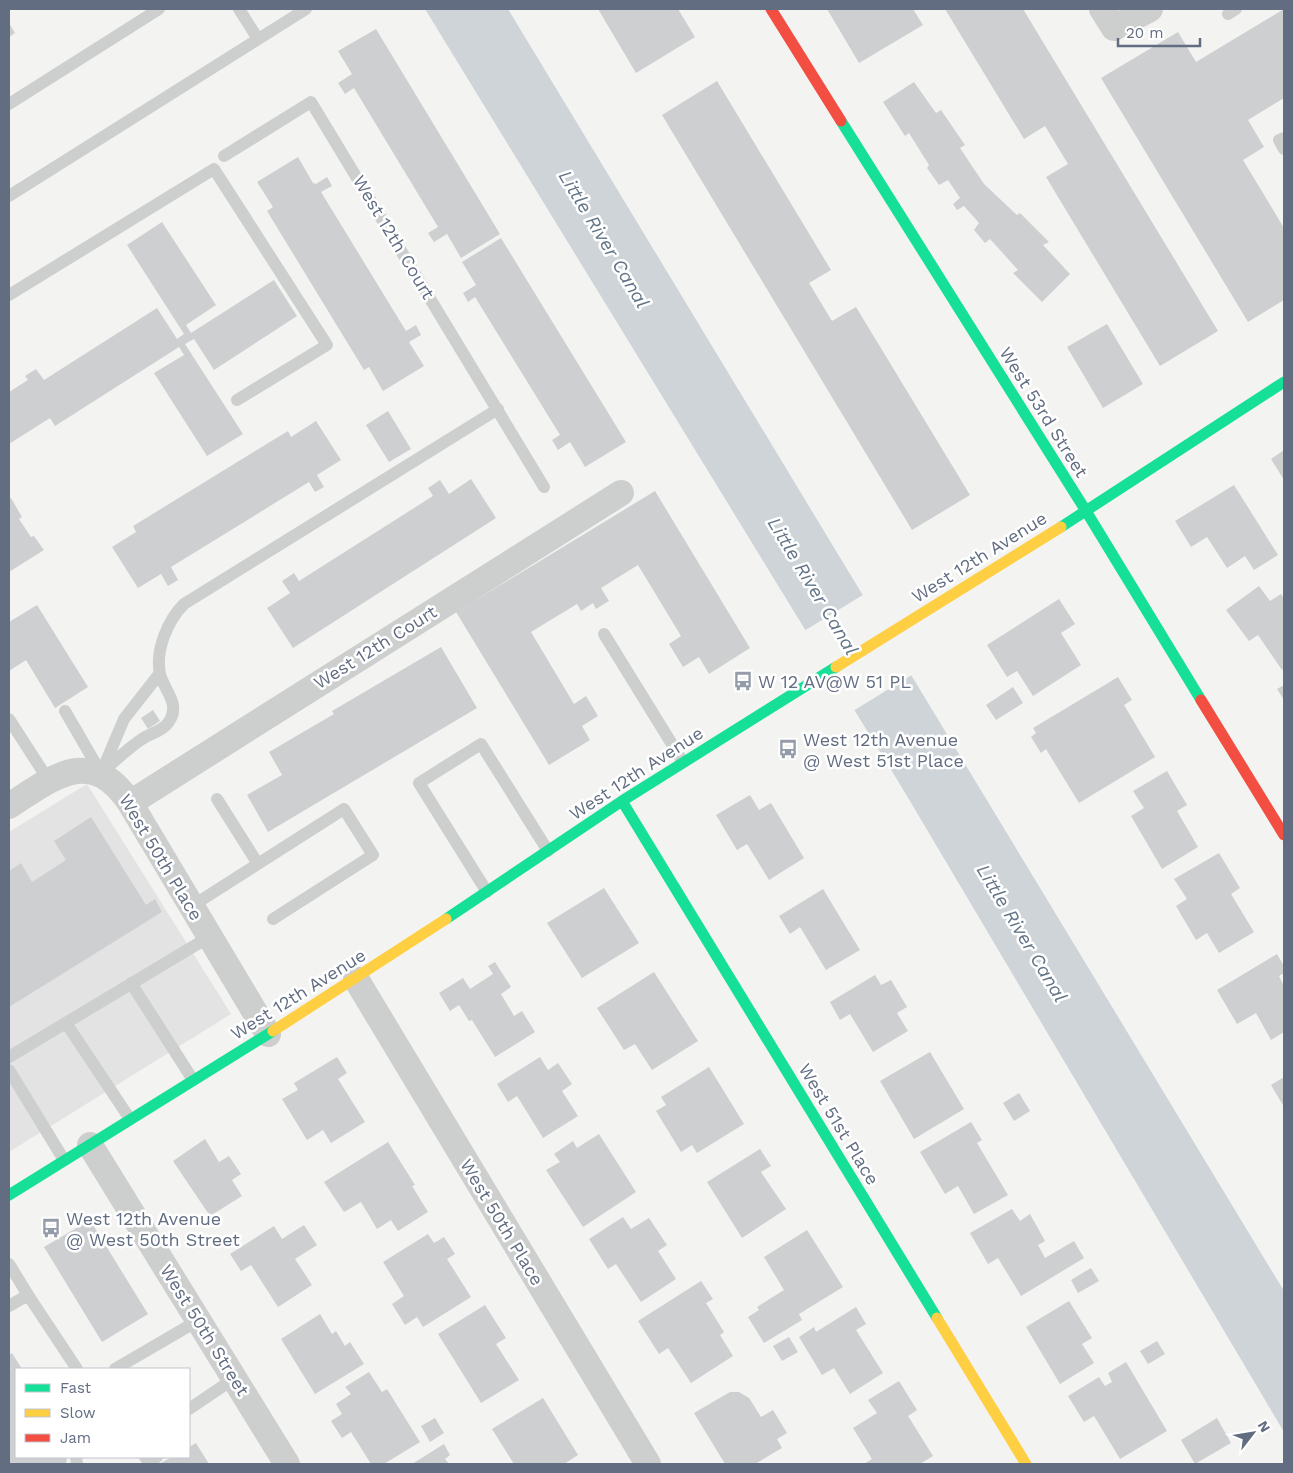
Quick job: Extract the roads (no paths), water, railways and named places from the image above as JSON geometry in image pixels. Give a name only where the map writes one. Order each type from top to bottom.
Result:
[{"type":"street","name":"West 53rd Street","points":[[771,9],[1086,511],[1284,834]]},
{"type":"street","points":[[1108,18],[1150,9]]},
{"type":"street","name":"West 12th Avenue","points":[[9,1195],[356,980],[622,801],[1086,511],[1284,382]]},
{"type":"street","name":"West 12th Court","points":[[130,803],[621,493]]},
{"type":"street","points":[[9,806],[67,773],[79,771],[101,774]]},
{"type":"street","name":"West 50th Place","points":[[101,774],[114,783],[130,803],[268,1034]]},
{"type":"street","name":"West 51st Place","points":[[622,801],[1026,1464]]},
{"type":"street","name":"West 50th Place","points":[[356,980],[648,1464]]},
{"type":"street","name":"West 50th Street","points":[[90,1145],[287,1464]]},
{"type":"lane","points":[[9,104],[159,9]]},
{"type":"lane","points":[[239,9],[258,39]]},
{"type":"lane","points":[[9,196],[306,9]]},
{"type":"lane","name":"West 12th Court","points":[[224,156],[311,102],[498,408],[544,487]]},
{"type":"lane","points":[[1284,138],[1279,140],[1284,149]]},
{"type":"lane","points":[[9,295],[214,169],[328,345],[237,400]]},
{"type":"lane","points":[[101,774],[143,739],[163,728],[170,721],[173,711],[172,701],[160,673],[165,630],[174,614],[184,604],[498,408]]},
{"type":"lane","points":[[604,634],[683,762]]},
{"type":"lane","points":[[101,774],[124,719],[160,673]]},
{"type":"lane","points":[[65,711],[101,774]]},
{"type":"lane","points":[[9,719],[49,782]]},
{"type":"lane","points":[[488,892],[419,783],[481,744],[548,851]]},
{"type":"lane","points":[[217,799],[258,864]]},
{"type":"lane","points":[[192,906],[344,809],[373,855],[273,919]]},
{"type":"lane","points":[[9,1057],[210,936]]},
{"type":"lane","points":[[131,983],[192,1080]]},
{"type":"lane","points":[[66,1023],[130,1119]]},
{"type":"lane","points":[[9,1070],[64,1160]]},
{"type":"lane","points":[[9,1264],[76,1368]]},
{"type":"lane","points":[[9,1306],[28,1295]]},
{"type":"lane","points":[[117,1368],[199,1320]]},
{"type":"lane","points":[[190,1408],[235,1378]]},
{"type":"lane","points":[[146,1458],[149,1462],[155,1458]]},
{"type":"water","name":"Little River Canal","points":[[425,9],[508,9],[1284,1291],[1284,1432],[904,791]]},
{"type":"place","name":"W 12 AV@W 51 PL","points":[[743,681]]},
{"type":"place","name":"West 12th Avenue @ West 51st Place","points":[[788,749]]},
{"type":"place","name":"West 12th Avenue @ West 50th Street","points":[[51,1228]]}]
